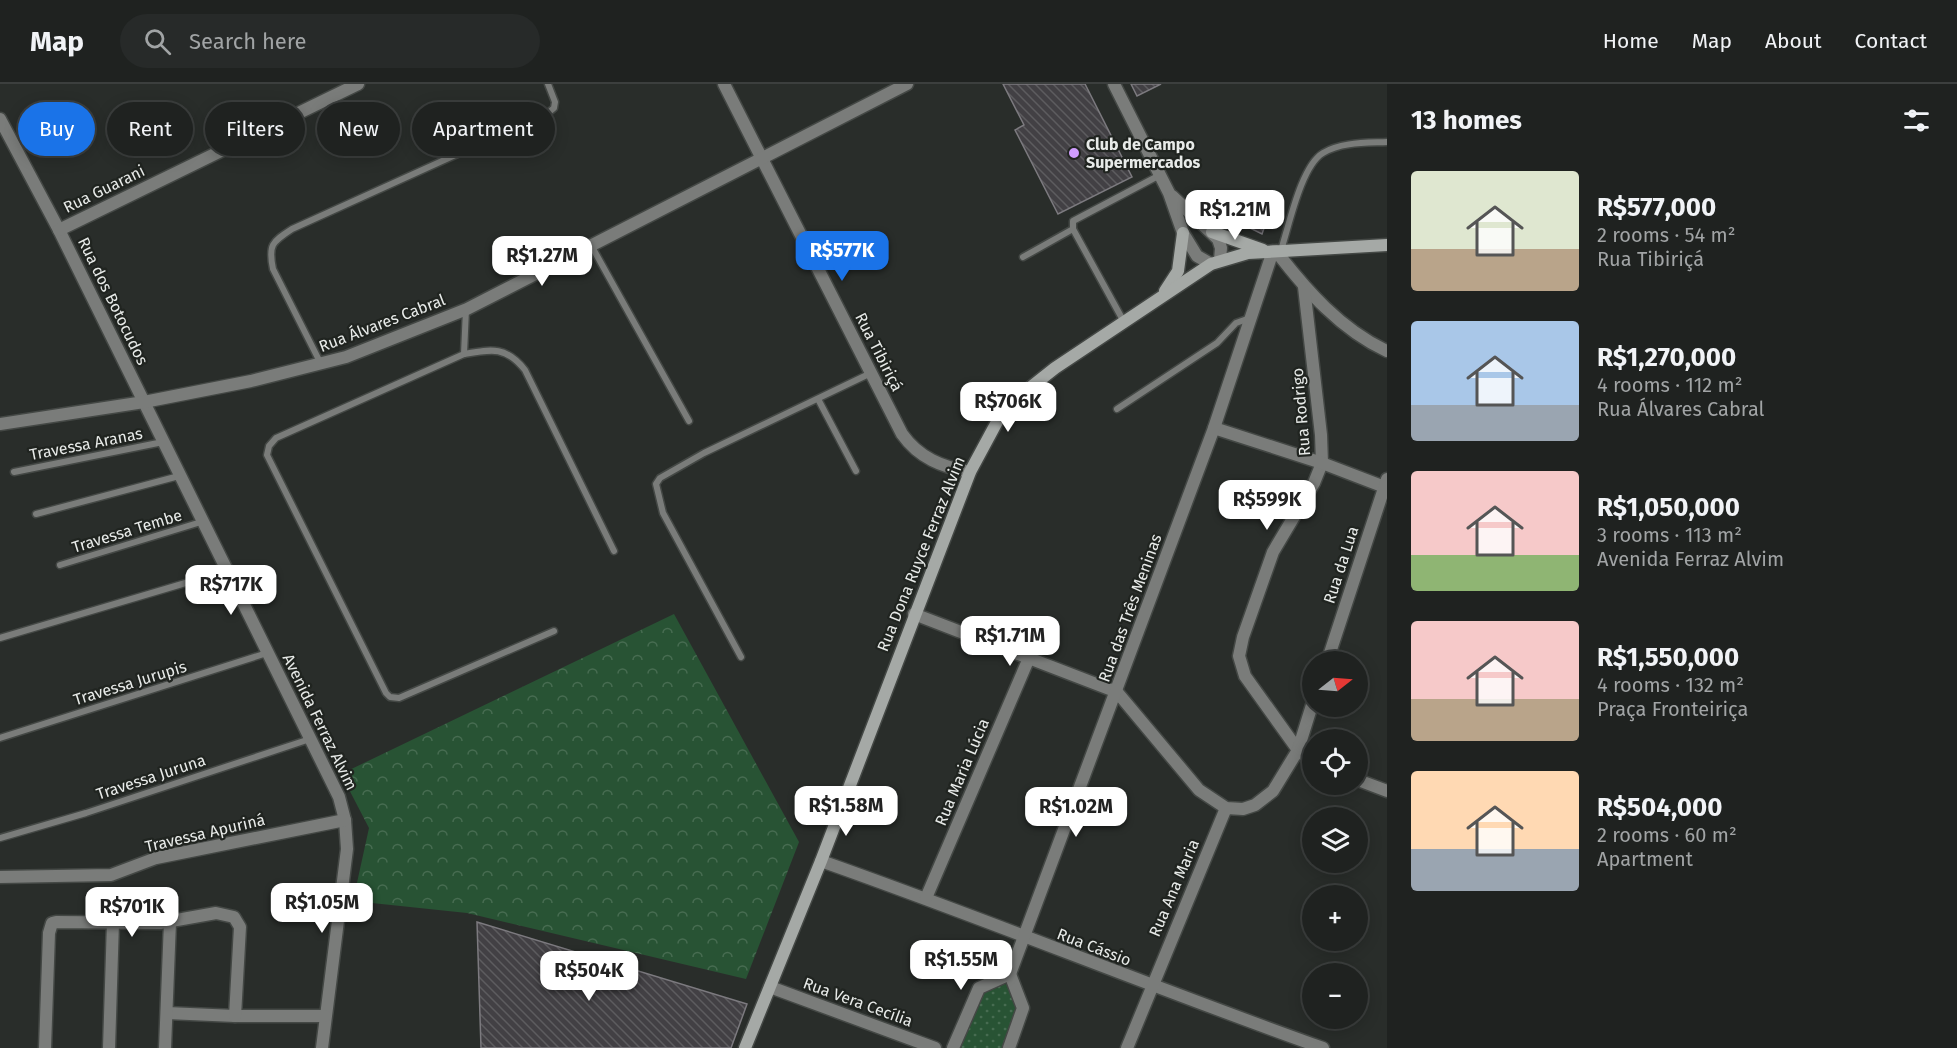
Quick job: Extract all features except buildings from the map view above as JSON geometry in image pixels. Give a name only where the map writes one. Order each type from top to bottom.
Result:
[{"type":"main road","points":[[1212,232],[1275,251]]},
{"type":"main road","points":[[1161,297],[1178,271],[1183,233]]},
{"type":"main road","name":"Rua Dona Ruyce Ferraz Alvim","points":[[745,1048],[821,861],[970,472],[998,420],[1017,398],[1055,368],[1216,262],[1275,251],[1387,245]]},
{"type":"street","name":"Rua Guarani","points":[[59,230],[358,84]]},
{"type":"street","name":"Rua Tibiriçá","points":[[724,84],[871,373],[912,448],[949,468],[970,472]]},
{"type":"street","name":"Rua Álvares Cabral","points":[[0,424],[144,402],[321,365],[466,309],[907,84]]},
{"type":"street","points":[[1114,84],[1169,193],[1183,233],[1197,256],[1216,262],[1221,244],[1212,232],[1169,193]]},
{"type":"street","name":"Rua dos Botocudos","points":[[0,119],[59,230],[144,402]]},
{"type":"street","points":[[1275,251],[1304,287],[1354,332],[1387,351]]},
{"type":"street","name":"Rua das Três Meninas","points":[[1010,974],[1022,936],[1117,692],[1214,428],[1275,251]]},
{"type":"street","name":"Rua Rodrigo","points":[[1302,753],[1245,676],[1239,656],[1273,552],[1314,483],[1322,462],[1322,435],[1304,287]]},
{"type":"street","name":"Avenida Ferraz Alvim","points":[[144,402],[201,522],[335,788],[345,820],[346,866],[322,1048]]},
{"type":"street","points":[[1214,428],[1386,484]]},
{"type":"street","name":"Rua da Lua","points":[[1331,651],[1386,484]]},
{"type":"street","points":[[914,614],[1117,692],[1199,790],[1226,808],[1243,809],[1266,798],[1298,750],[1308,717]]},
{"type":"street","name":"Rua Maria Lúcia","points":[[926,898],[1029,658]]},
{"type":"street","points":[[1368,784],[1387,791]]},
{"type":"street","name":"Rua Ana Maria","points":[[1127,1048],[1226,808]]},
{"type":"street","name":"Travessa Apuriná","points":[[0,877],[111,875],[156,858],[345,820]]},
{"type":"street","name":"Rua Cássio","points":[[821,861],[926,898],[1151,986],[1323,1048]]},
{"type":"street","points":[[45,1048],[50,927],[56,922],[170,922],[216,913],[227,914],[238,922],[235,1016]]},
{"type":"street","points":[[109,1048],[113,922]]},
{"type":"street","points":[[165,1048],[170,922]]},
{"type":"street","points":[[953,1048],[979,988],[1010,974],[1023,1008],[1009,1048]]},
{"type":"street","name":"Rua Vera Cecília","points":[[770,987],[935,1048]]},
{"type":"street","points":[[167,1012],[235,1016],[325,1016]]},
{"type":"lane","points":[[321,365],[273,269],[269,252],[275,240],[292,229],[548,113],[554,108],[555,102],[548,84]]},
{"type":"lane","points":[[1275,251],[1311,163],[1323,153],[1345,145],[1387,142]]},
{"type":"lane","points":[[1124,322],[1073,229],[1073,221],[1160,176]]},
{"type":"lane","points":[[1023,256],[1073,229]]},
{"type":"lane","points":[[590,245],[688,421]]},
{"type":"lane","points":[[464,354],[466,309]]},
{"type":"lane","points":[[1117,409],[1217,343],[1236,323],[1251,318]]},
{"type":"lane","points":[[554,632],[399,698],[390,697],[267,455],[269,446],[276,438],[464,354],[490,349],[506,352],[516,358],[525,370],[614,551]]},
{"type":"lane","points":[[741,657],[663,513],[656,484],[660,478],[704,453],[871,373]]},
{"type":"lane","points":[[818,399],[856,471]]},
{"type":"lane","name":"Travessa Aranas","points":[[14,472],[164,442]]},
{"type":"lane","points":[[36,514],[179,476]]},
{"type":"lane","name":"Travessa Tembe","points":[[60,565],[201,522]]},
{"type":"lane","points":[[0,638],[226,571]]},
{"type":"lane","name":"Travessa Jurupis","points":[[0,738],[268,653]]},
{"type":"lane","name":"Travessa Juruna","points":[[0,838],[86,813],[310,739]]},
{"type":"green space","points":[[674,614],[799,842],[746,979],[467,913],[353,901],[369,828],[341,774]]},
{"type":"green space","points":[[1010,974],[1022,1003],[1009,1048],[953,1048],[977,991]]},
{"type":"place","name":"Club de Campo Supermercados","points":[[1074,153]]}]
